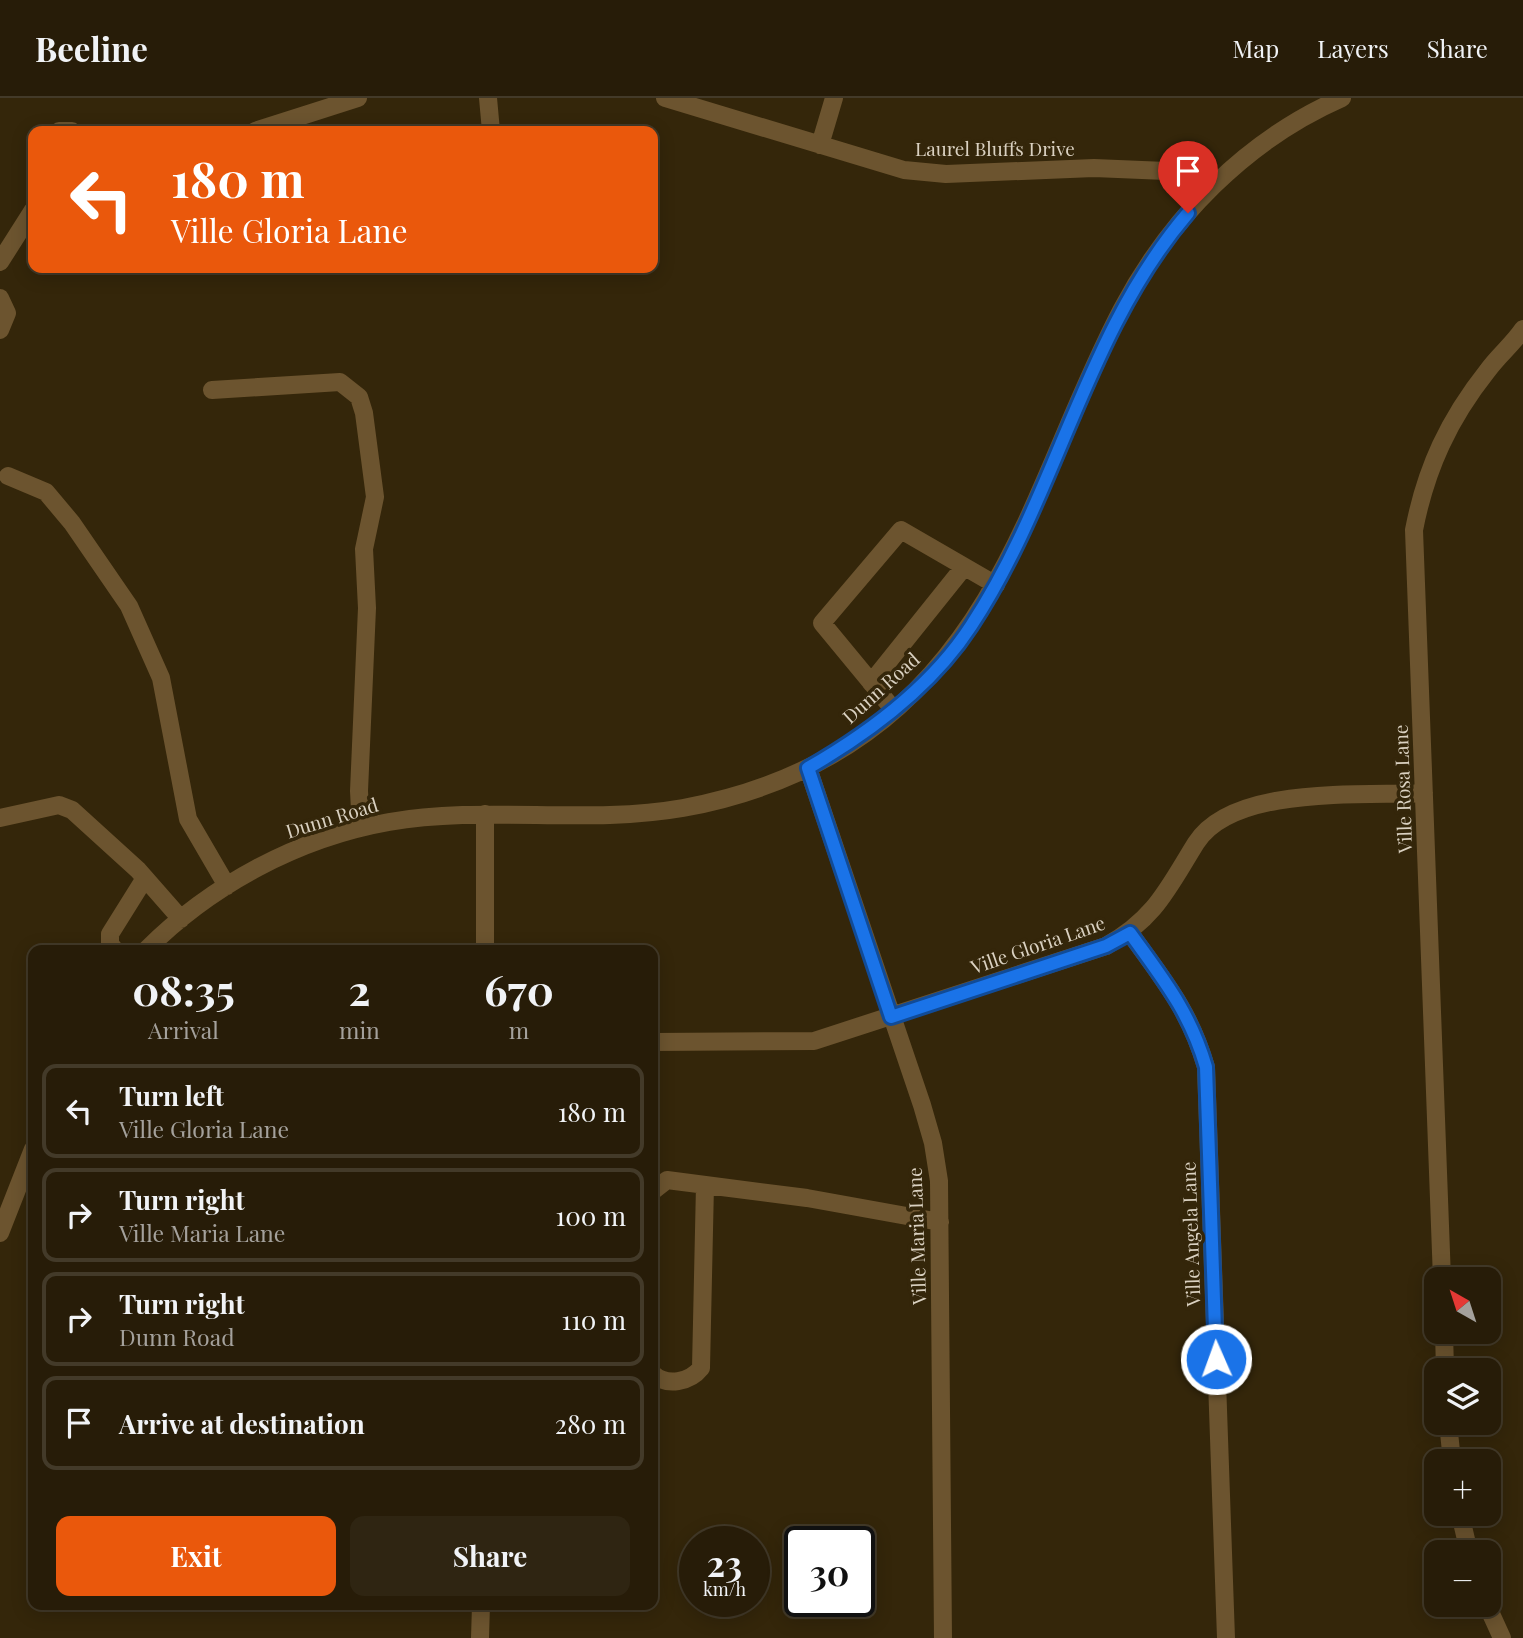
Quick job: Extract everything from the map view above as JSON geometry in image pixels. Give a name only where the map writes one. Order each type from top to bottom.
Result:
[{"type":"street","points":[[271,126],[358,98]]},
{"type":"street","points":[[488,98],[491,126]]},
{"type":"street","name":"Laurel Bluffs Drive","points":[[665,98],[904,170],[946,174],[1094,168],[1166,171],[1202,196]]},
{"type":"street","points":[[820,145],[834,98]]},
{"type":"street","name":"Dunn Road","points":[[152,945],[181,919],[227,886],[300,847],[361,828],[439,816],[618,813],[682,808],[764,787],[808,768],[870,730],[950,654],[996,585],[1122,309],[1150,261],[1202,196],[1235,165],[1272,138],[1342,98]]},
{"type":"street","points":[[0,262],[28,218]]},
{"type":"street","points":[[0,298],[7,313],[0,330]]},
{"type":"street","name":"Ville Rosa Lane","points":[[1442,1267],[1414,530],[1421,493],[1445,431],[1489,368],[1523,329]]},
{"type":"street","points":[[212,390],[340,382],[359,397],[364,413],[375,497],[364,549],[367,608],[359,791],[361,828]]},
{"type":"street","points":[[8,476],[46,492],[72,523],[129,606],[161,678],[188,819],[227,886]]},
{"type":"street","points":[[893,709],[822,623],[901,530],[996,585]]},
{"type":"street","points":[[871,683],[964,566]]},
{"type":"street","name":"Ville Maria Lane","points":[[808,768],[933,1143],[939,1181],[943,1638]]},
{"type":"street","name":"Ville Gloria Lane","points":[[658,1042],[814,1041],[891,1017],[1106,946],[1130,933],[1141,925],[1171,887],[1197,841],[1213,823],[1234,812],[1258,803],[1289,799],[1424,793]]},
{"type":"street","points":[[0,818],[59,805],[72,810],[145,878],[181,919]]},
{"type":"street","points":[[485,814],[485,945]]},
{"type":"street","points":[[111,945],[110,934],[145,878]]},
{"type":"street","name":"Ville Angela Lane","points":[[1130,933],[1183,1007],[1197,1037],[1206,1067],[1226,1638]]},
{"type":"street","points":[[658,1187],[667,1180],[807,1198],[940,1222]]},
{"type":"street","points":[[658,1377],[664,1381],[684,1381],[691,1379],[701,1368],[705,1185]]},
{"type":"street","points":[[0,1233],[26,1189]]},
{"type":"street","points":[[480,1638],[481,1610]]},
{"type":"street","points":[[1492,1617],[1502,1638]]},
{"type":"route","points":[[1188,213],[1150,261],[1122,309],[999,579],[971,627],[950,654],[870,730],[808,768],[891,1017],[1106,946],[1130,933],[1164,978],[1183,1007],[1197,1037],[1206,1067],[1216,1359]]}]
